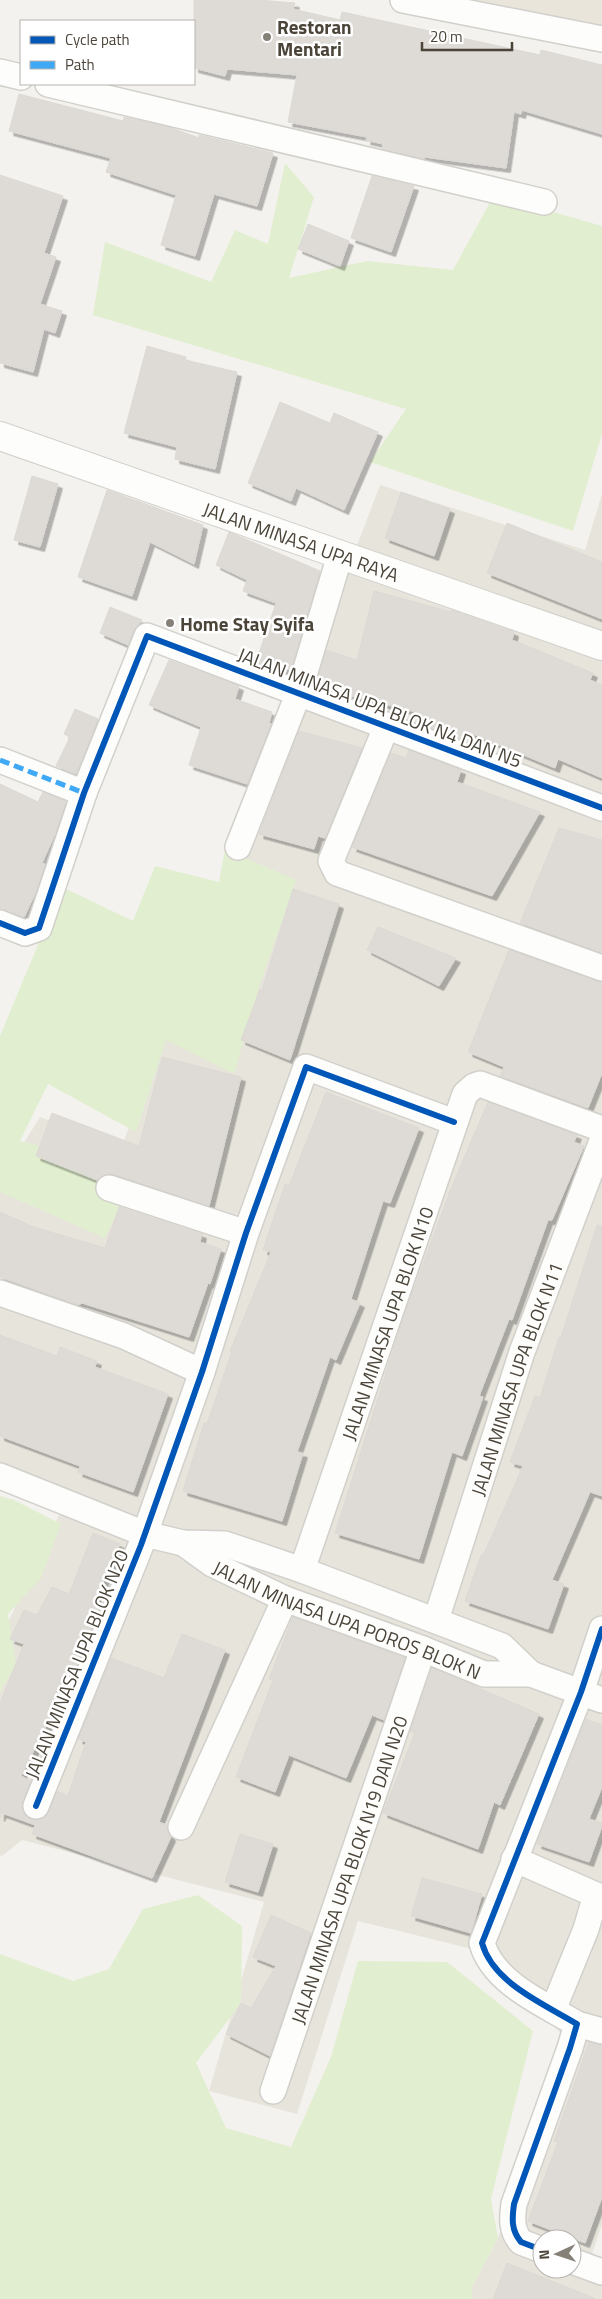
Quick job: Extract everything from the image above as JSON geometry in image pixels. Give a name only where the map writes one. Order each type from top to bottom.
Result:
[{"type":"street","points":[[403,0],[602,39]]},
{"type":"street","points":[[0,72],[20,77]]},
{"type":"street","points":[[52,85],[544,202]]},
{"type":"street","name":"JALAN MINASA UPA RAYA","points":[[0,436],[602,646]]},
{"type":"street","points":[[238,847],[299,692],[340,555]]},
{"type":"street","name":"JALAN MINASA UPA BLOK N4 DAN N5","points":[[84,792],[148,636],[602,808]]},
{"type":"street","points":[[387,725],[330,860],[337,873],[602,968]]},
{"type":"street","points":[[0,760],[84,792],[39,928],[25,933],[0,924]]},
{"type":"street","points":[[0,1293],[124,1336],[202,1372],[246,1233],[306,1068],[454,1122]]},
{"type":"street","name":"JALAN MINASA UPA BLOK N10","points":[[302,1570],[465,1094],[474,1086],[480,1084],[602,1129]]},
{"type":"street","name":"JALAN MINASA UPA BLOK N11","points":[[436,1620],[522,1352],[602,1141]]},
{"type":"street","points":[[109,1188],[246,1233]]},
{"type":"street","name":"JALAN MINASA UPA BLOK N20","points":[[36,1806],[145,1534],[202,1372]]},
{"type":"street","name":"JALAN MINASA UPA POROS BLOK N","points":[[0,1476],[145,1534],[183,1543],[225,1544],[302,1570],[502,1646],[531,1674]]},
{"type":"street","name":"JALAN MINASA UPA POROS BLOK N","points":[[183,1543],[212,1564],[285,1599],[423,1649],[484,1674],[531,1674]]},
{"type":"street","points":[[181,1827],[285,1599]]},
{"type":"street","points":[[602,1629],[591,1696],[514,1859],[482,1943],[489,1960],[501,1975],[524,1993],[577,2024],[602,2031]]},
{"type":"street","name":"JALAN MINASA UPA BLOK N19 DAN N20","points":[[272,2091],[423,1649]]},
{"type":"street","points":[[531,1674],[591,1696]]},
{"type":"street","points":[[514,1859],[599,1896],[552,2010]]},
{"type":"street","points":[[532,2246],[521,2242],[515,2234],[513,2210],[577,2024]]},
{"type":"street","points":[[582,2265],[602,2272]]},
{"type":"shaded area","points":[[602,0],[602,26],[475,1]]},
{"type":"shaded area","points":[[380,485],[585,550],[602,494],[602,2225],[585,2274],[602,2277],[602,2299],[472,2299],[472,2287],[498,2238],[565,2037],[472,1949],[358,1921],[297,2114],[209,2091],[264,1902],[22,1840],[2,1856],[0,1855],[0,1639],[61,1511],[0,1487],[0,1181],[40,1117],[121,1148],[165,1033],[238,877],[309,672]]},
{"type":"green space","points":[[285,163],[314,197],[289,278],[367,261],[453,270],[494,195],[602,226],[602,434],[573,531],[370,462],[406,409],[93,315],[105,242],[211,282],[235,230],[268,244]]},
{"type":"green space","points":[[225,849],[296,880],[259,987],[234,1074],[166,1040],[136,1132],[48,1084],[20,1141],[138,1170],[105,1238],[0,1192],[0,1036],[62,887],[133,921],[155,866],[219,882]]},
{"type":"green space","points":[[0,1496],[14,1500],[61,1524],[41,1578],[8,1614],[16,1664],[0,1692]]},
{"type":"green space","points":[[198,1895],[242,1926],[241,2003],[196,2063],[226,2128],[291,2147],[331,2057],[358,1961],[447,1962],[533,2031],[491,2199],[498,2238],[472,2287],[472,2299],[0,2299],[0,1954],[73,1981],[109,1969],[143,1909]]},
{"type":"building","points":[[194,0],[259,0],[295,3],[293,9],[340,20],[342,12],[540,55],[541,50],[602,65],[602,134],[522,110],[521,114],[514,112],[506,168],[425,157],[424,159],[382,149],[383,144],[366,140],[367,137],[288,122],[297,75],[227,69],[225,76],[195,68]]},
{"type":"building","points":[[19,94],[123,121],[124,117],[169,127],[199,138],[199,135],[273,153],[257,206],[214,194],[195,256],[161,245],[176,195],[106,172],[111,158],[9,131]]},
{"type":"building","points":[[0,175],[63,196],[44,253],[56,257],[40,304],[62,311],[55,333],[44,329],[33,372],[0,363]]},
{"type":"building","points":[[372,176],[414,186],[391,252],[351,238]]},
{"type":"building","points":[[308,224],[349,241],[340,266],[298,249]]},
{"type":"building","points":[[147,346],[186,357],[185,360],[237,372],[215,469],[175,459],[177,447],[124,433]]},
{"type":"building","points":[[280,402],[330,423],[334,413],[378,432],[344,510],[296,488],[291,501],[248,483]]},
{"type":"building","points":[[32,476],[58,484],[40,547],[14,540]]},
{"type":"building","points":[[107,490],[203,525],[194,564],[150,542],[132,596],[78,577]]},
{"type":"building","points":[[401,492],[450,509],[434,556],[385,538]]},
{"type":"building","points":[[507,523],[602,562],[602,619],[487,573]]},
{"type":"building","points":[[229,532],[320,571],[291,670],[287,669],[285,673],[256,662],[276,603],[243,591],[247,580],[216,565]]},
{"type":"building","points":[[374,591],[451,612],[451,610],[514,632],[512,640],[593,673],[590,680],[602,685],[602,778],[558,759],[555,768],[473,734],[470,743],[417,723],[420,713],[348,695],[349,689],[318,679],[326,650],[357,660]]},
{"type":"building","points":[[110,607],[142,620],[134,630],[128,645],[100,633]]},
{"type":"building","points":[[169,660],[239,686],[235,699],[272,712],[269,723],[271,724],[247,784],[189,765],[201,727],[149,705]]},
{"type":"building","points":[[75,709],[98,719],[76,774],[56,766],[70,737],[64,734]]},
{"type":"building","points":[[299,731],[362,748],[325,838],[318,836],[314,849],[259,834]]},
{"type":"building","points":[[409,750],[461,770],[457,782],[540,812],[492,896],[352,847],[391,753],[406,758]]},
{"type":"building","points":[[0,784],[38,802],[43,792],[66,801],[55,834],[42,863],[45,864],[35,894],[24,917],[0,909]]},
{"type":"building","points":[[559,828],[602,840],[602,953],[520,923]]},
{"type":"building","points":[[293,889],[339,904],[290,1060],[241,1040],[260,989],[262,990]]},
{"type":"building","points":[[378,927],[456,958],[439,986],[367,950]]},
{"type":"building","points":[[509,950],[602,982],[602,1073],[588,1108],[500,1076],[504,1067],[468,1052]]},
{"type":"building","points":[[162,1057],[241,1077],[209,1206],[113,1174],[106,1174],[97,1180],[36,1156],[52,1113],[139,1146]]},
{"type":"building","points":[[326,1092],[419,1128],[390,1203],[383,1201],[351,1299],[360,1303],[336,1360],[330,1357],[297,1452],[303,1453],[282,1521],[183,1491],[204,1423],[207,1424],[232,1351],[230,1351],[271,1252],[263,1250],[285,1184],[289,1186]]},
{"type":"building","points":[[488,1102],[577,1135],[574,1142],[584,1146],[552,1220],[548,1220],[512,1320],[509,1319],[479,1396],[483,1397],[462,1456],[452,1452],[419,1559],[335,1533],[405,1313],[450,1191]]},
{"type":"building","points":[[119,1207],[202,1234],[200,1242],[221,1249],[210,1284],[208,1283],[189,1337],[82,1303],[78,1305],[0,1277],[0,1212],[34,1227],[105,1248]]},
{"type":"building","points":[[597,1225],[602,1226],[602,1496],[590,1492],[552,1580],[564,1584],[548,1629],[465,1601],[481,1555],[483,1556],[523,1466],[510,1462],[535,1396],[540,1398]]},
{"type":"building","points":[[0,1335],[57,1356],[60,1347],[97,1361],[95,1367],[168,1394],[133,1492],[78,1472],[80,1466],[0,1436]]},
{"type":"building","points":[[93,1533],[120,1544],[94,1603],[101,1605],[52,1728],[46,1726],[21,1776],[31,1781],[22,1808],[24,1814],[30,1819],[38,1820],[44,1818],[49,1812],[57,1791],[68,1796],[86,1742],[78,1739],[111,1658],[164,1678],[182,1634],[225,1650],[159,1822],[167,1825],[171,1837],[152,1878],[32,1834],[35,1825],[2,1813],[0,1817],[0,1703],[24,1644],[10,1639],[24,1610],[37,1615],[52,1587],[69,1594]]},
{"type":"building","points":[[293,1617],[405,1658],[384,1720],[372,1715],[346,1778],[289,1755],[275,1792],[236,1777],[273,1680],[269,1679]]},
{"type":"building","points":[[432,1668],[539,1714],[500,1805],[494,1802],[478,1849],[383,1813],[415,1733],[410,1731]]},
{"type":"building","points":[[586,1719],[602,1725],[602,1787],[589,1819],[602,1823],[602,1826],[589,1862],[537,1844]]},
{"type":"building","points":[[240,1834],[273,1844],[258,1892],[225,1882]]},
{"type":"building","points":[[422,1878],[482,1894],[471,1933],[411,1916]]},
{"type":"building","points":[[271,1915],[311,1933],[270,2056],[226,2034],[241,2003],[251,2008],[276,1966],[253,1957]]},
{"type":"building","points":[[589,2042],[602,2045],[602,2197],[585,2243],[582,2242],[582,2229],[549,2229],[528,2221],[558,2142],[554,2141]]},
{"type":"building","points":[[507,2263],[532,2273],[532,2279],[547,2279],[594,2298],[594,2299],[493,2299]]},
{"type":"marked path","points":[[0,760],[84,793]]},
{"type":"cycle path","points":[[0,923],[25,933],[39,928],[84,793],[147,636],[602,808]]},
{"type":"cycle path","points":[[36,1806],[141,1545],[202,1372],[246,1233],[306,1067],[454,1122]]},
{"type":"cycle path","points":[[532,2246],[521,2242],[515,2233],[513,2224],[514,2204],[577,2024],[535,2000],[508,1981],[488,1957],[482,1943],[581,1692],[602,1629]]},
{"type":"place","name":"Restoran Mentari","points":[[267,37]]},
{"type":"place","name":"Home Stay Syifa","points":[[170,623]]}]
